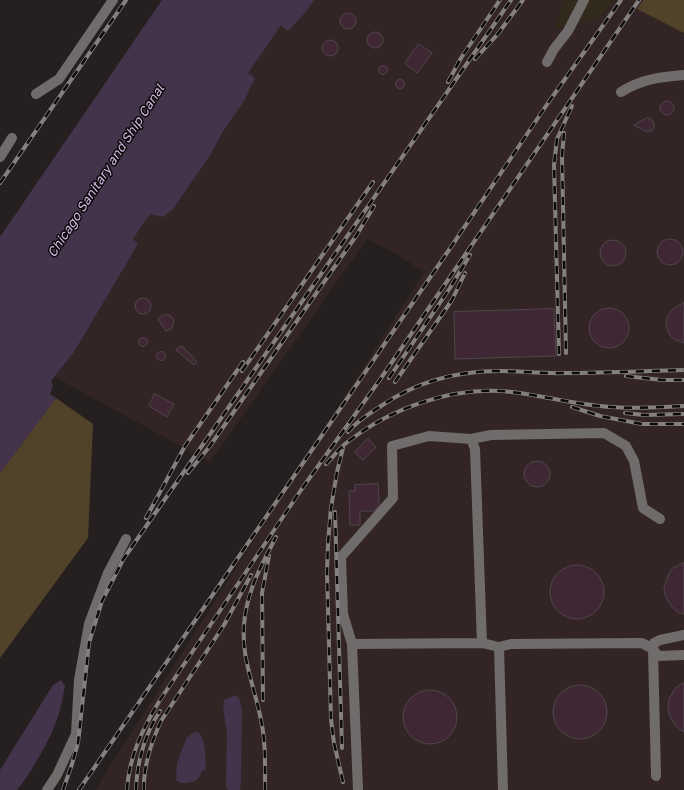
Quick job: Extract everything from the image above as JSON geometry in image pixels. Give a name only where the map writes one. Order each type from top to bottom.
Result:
[{"type":"lane","points":[[36,94],[59,79],[113,0]]},
{"type":"lane","points":[[547,62],[554,49],[568,31],[584,0]]},
{"type":"lane","points":[[621,92],[630,85],[642,81],[658,77],[684,75]]},
{"type":"lane","points":[[1,154],[12,138]]},
{"type":"lane","points":[[358,790],[352,644],[343,614],[341,557],[393,498],[392,446],[429,436],[471,439],[490,435],[604,433],[626,446],[634,461],[643,508],[660,519]]},
{"type":"lane","points":[[471,439],[475,449],[482,643]]},
{"type":"lane","points":[[47,790],[57,775],[76,734],[79,680],[89,624],[108,573],[126,539]]},
{"type":"lane","points":[[656,776],[654,643],[660,640],[684,635]]},
{"type":"lane","points":[[352,644],[482,643],[499,647],[511,644],[642,643],[653,649],[658,656],[684,655]]},
{"type":"lane","points":[[499,647],[503,790]]},
{"type":"shaded area","points":[[314,0],[564,0],[555,27],[600,18],[613,0],[643,0],[638,9],[684,33],[684,790],[95,790],[424,272],[398,255],[367,239],[210,462],[55,377],[74,352],[138,244],[133,239],[150,214],[163,217],[173,209],[211,154],[255,79],[247,73],[281,25],[288,31],[305,13]]},
{"type":"shaded area","points":[[564,0],[613,0],[600,18],[555,28]]},
{"type":"shaded area","points":[[643,0],[684,0],[684,33],[637,9]]},
{"type":"shaded area","points":[[56,398],[93,424],[88,538],[0,658],[0,473]]},
{"type":"water","name":"Chicago Sanitary and Ship Canal","points":[[162,0],[314,0],[305,13],[288,31],[281,25],[248,73],[255,78],[244,101],[224,130],[211,154],[173,209],[163,217],[150,214],[133,239],[138,244],[74,352],[51,381],[53,386],[50,394],[56,398],[0,473],[0,237]]},
{"type":"water","points":[[61,680],[65,686],[60,711],[50,737],[40,756],[17,790],[0,790],[0,770],[53,685]]},
{"type":"water","points":[[235,695],[239,698],[242,709],[241,782],[240,790],[228,790],[226,785],[227,734],[223,706],[224,700]]},
{"type":"water","points":[[197,731],[204,744],[206,769],[202,771],[194,782],[180,783],[176,780],[177,763],[187,737]]},
{"type":"building","points":[[348,13],[354,15],[356,21],[354,27],[348,29],[342,27],[340,21],[342,15]]},
{"type":"building","points":[[375,32],[381,34],[383,40],[381,46],[375,48],[369,46],[367,40],[369,34]]},
{"type":"building","points":[[330,40],[336,42],[338,48],[336,54],[330,56],[324,54],[322,48],[324,42]]},
{"type":"building","points":[[419,44],[432,53],[417,73],[405,63]]},
{"type":"building","points":[[383,65],[388,70],[383,75],[378,70]]},
{"type":"building","points":[[400,79],[405,84],[400,89],[395,84]]},
{"type":"building","points":[[667,101],[672,103],[674,108],[672,113],[667,115],[662,113],[660,108],[662,103]]},
{"type":"building","points":[[647,118],[651,119],[654,123],[652,131],[645,131],[634,125]]},
{"type":"building","points":[[670,239],[679,243],[683,252],[679,261],[670,265],[661,261],[657,252],[661,243]]},
{"type":"building","points":[[613,240],[622,244],[626,253],[622,262],[613,266],[604,262],[600,253],[604,244]]},
{"type":"building","points":[[143,298],[149,300],[151,306],[149,312],[143,314],[137,312],[135,306],[137,300]]},
{"type":"building","points":[[684,303],[684,343],[674,339],[669,334],[666,322],[671,311]]},
{"type":"building","points":[[609,308],[620,311],[626,317],[629,328],[626,339],[620,345],[609,348],[598,345],[592,339],[589,328],[592,317],[598,311]]},
{"type":"building","points":[[554,309],[556,356],[455,359],[454,312]]},
{"type":"building","points":[[164,315],[170,315],[174,321],[172,328],[166,331],[158,319]]},
{"type":"building","points":[[143,337],[148,342],[143,347],[138,342]]},
{"type":"building","points":[[182,346],[197,362],[194,365],[176,350]]},
{"type":"building","points":[[161,351],[166,356],[161,361],[156,356]]},
{"type":"building","points":[[155,394],[174,404],[167,417],[149,406]]},
{"type":"building","points":[[368,439],[376,447],[363,460],[355,452]]},
{"type":"building","points":[[537,461],[546,465],[550,474],[546,483],[537,487],[528,483],[524,474],[528,465]]},
{"type":"building","points":[[378,484],[379,505],[373,511],[360,511],[360,525],[350,525],[349,491],[355,491],[355,485]]},
{"type":"building","points":[[684,563],[684,614],[678,612],[672,607],[665,595],[664,587],[669,573],[673,568]]},
{"type":"building","points":[[577,565],[587,567],[596,573],[602,582],[604,592],[602,602],[596,611],[587,617],[577,619],[567,617],[558,611],[552,602],[550,592],[552,582],[558,573],[567,567]]},
{"type":"building","points":[[684,683],[684,732],[676,726],[672,720],[669,714],[668,706],[669,699],[673,692],[677,687]]},
{"type":"building","points":[[580,685],[590,687],[599,693],[605,702],[607,712],[605,722],[599,731],[590,737],[580,739],[570,737],[561,731],[555,722],[553,712],[555,702],[561,693],[570,687]]},
{"type":"building","points":[[430,690],[440,692],[449,698],[455,707],[457,717],[455,727],[449,736],[440,742],[430,744],[420,742],[411,736],[405,727],[403,717],[405,707],[411,698],[420,692]]},
{"type":"railway","points":[[0,183],[126,0]]},
{"type":"railway","points":[[448,82],[461,58],[500,0]]},
{"type":"railway","points":[[122,561],[511,0]]},
{"type":"railway","points":[[475,59],[497,35],[523,0]]},
{"type":"railway","points":[[79,790],[548,103],[621,0]]},
{"type":"railway","points":[[127,790],[128,778],[138,743],[160,700],[301,490],[379,381],[639,0]]},
{"type":"railway","points":[[559,354],[554,165],[557,139],[572,106]]},
{"type":"railway","points":[[564,133],[562,156],[566,353]]},
{"type":"railway","points":[[242,371],[373,182]]},
{"type":"railway","points":[[188,473],[210,446],[356,236],[374,206]]},
{"type":"railway","points":[[389,378],[450,288],[470,255]]},
{"type":"railway","points":[[395,382],[452,300],[465,273]]},
{"type":"railway","points":[[146,518],[185,446],[243,362]]},
{"type":"railway","points":[[348,432],[355,424],[372,411],[408,390],[437,380],[468,373],[499,371],[557,373],[684,370]]},
{"type":"railway","points":[[626,376],[662,380],[684,380]]},
{"type":"railway","points":[[326,464],[345,444],[382,420],[402,410],[424,402],[468,392],[512,392],[611,407],[638,408],[684,406]]},
{"type":"railway","points":[[572,407],[600,416],[642,424],[684,424]]},
{"type":"railway","points":[[625,413],[644,415],[684,414]]},
{"type":"railway","points":[[343,448],[331,508],[327,572],[331,719],[334,743],[343,782]]},
{"type":"railway","points":[[335,512],[342,748]]},
{"type":"railway","points":[[265,790],[263,729],[248,669],[244,643],[244,630],[247,605],[253,585],[276,537]]},
{"type":"railway","points":[[63,790],[78,743],[89,643],[102,601],[125,556]]},
{"type":"railway","points":[[263,700],[262,593],[269,556]]},
{"type":"railway","points":[[144,790],[146,763],[161,721],[224,625],[251,575]]},
{"type":"railway","points":[[136,790],[138,769],[146,739],[160,711]]}]
